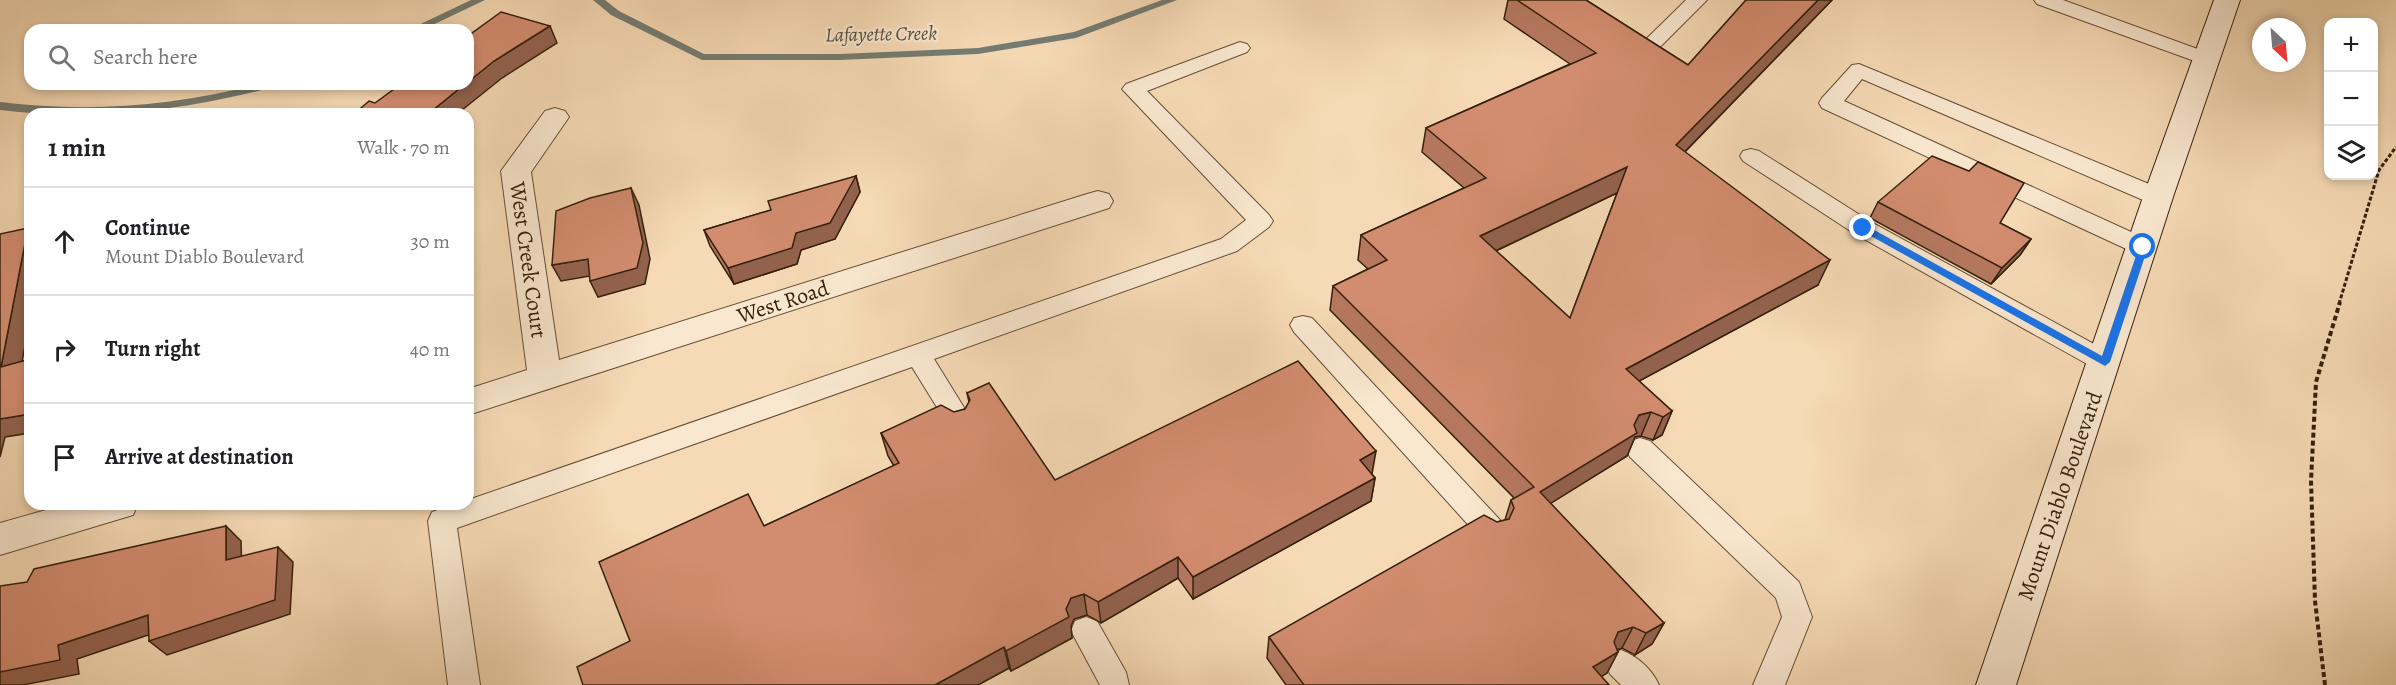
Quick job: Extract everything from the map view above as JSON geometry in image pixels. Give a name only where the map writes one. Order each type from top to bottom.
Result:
[{"type":"main road","name":"Mount Diablo Boulevard","points":[[1996,685],[2158,197],[2227,0]]},
{"type":"main road","name":"West Creek Court","points":[[545,379],[516,171],[555,117]]},
{"type":"main road","name":"West Road","points":[[474,400],[1098,201]]},
{"type":"main road","points":[[0,539],[99,510]]},
{"type":"lane","points":[[1641,55],[1697,0]]},
{"type":"lane","points":[[2044,0],[2207,59]]},
{"type":"lane","points":[[474,510],[1229,245],[1261,221],[1133,89],[1240,48]]},
{"type":"lane","points":[[2143,247],[1830,103],[1859,70],[2158,197]]},
{"type":"lane","points":[[1751,156],[1863,228],[2105,362]]},
{"type":"lane","points":[[1303,325],[1491,530]]},
{"type":"lane","points":[[918,355],[960,422]]},
{"type":"lane","points":[[1640,449],[1788,591],[1797,617],[1769,685]]},
{"type":"lane","points":[[464,685],[442,521],[474,510]]},
{"type":"lane","points":[[1086,631],[1114,684]]},
{"type":"lane","points":[[1621,664],[1643,685]]},
{"type":"path","points":[[2325,685],[2315,601],[2311,482],[2316,382],[2379,170],[2396,147]]},
{"type":"building","points":[[1517,0],[1586,0],[1688,65],[1746,0],[1818,0],[1676,145],[1830,260],[1626,369],[1672,411],[1663,417],[1651,412],[1639,415],[1634,425],[1637,433],[1540,492],[1664,623],[1646,633],[1633,627],[1618,632],[1614,642],[1618,652],[1593,667],[1609,685],[1304,685],[1269,637],[1484,515],[1497,522],[1509,519],[1514,508],[1511,500],[1534,487],[1333,286],[1387,260],[1361,235],[1486,178],[1426,128],[1596,53]],"holes":[[[1627,167],[1570,318],[1480,236]]]},
{"type":"building","points":[[501,12],[550,26],[494,61],[474,77],[474,32]]},
{"type":"building","points":[[393,90],[458,90],[435,108],[361,108],[369,101],[375,103]]},
{"type":"building","points":[[1932,156],[1969,171],[1978,162],[2024,183],[2000,223],[2031,239],[2002,268],[1878,202]]},
{"type":"building","points":[[856,176],[830,223],[796,233],[792,248],[728,268],[704,230],[771,210],[768,201]]},
{"type":"building","points":[[631,188],[643,243],[637,268],[590,281],[588,259],[552,265],[556,211],[590,198]]},
{"type":"building","points":[[24,229],[24,249],[1,367],[24,361],[24,415],[0,419],[0,234]]},
{"type":"building","points":[[1298,361],[1376,451],[1360,460],[1375,478],[1193,577],[1178,557],[1098,602],[1084,594],[1071,598],[1066,609],[1069,617],[1006,651],[1004,647],[935,685],[583,685],[577,667],[630,641],[599,562],[748,494],[764,526],[899,463],[881,433],[941,405],[954,412],[965,409],[970,400],[967,393],[989,383],[1055,480]]},
{"type":"building","points":[[226,526],[226,560],[278,547],[275,600],[149,641],[148,615],[58,645],[60,660],[0,672],[0,586],[27,582],[34,569]]},
{"type":"waterway","name":"Lafayette Creek","points":[[426,24],[480,0]]},
{"type":"waterway","name":"Lafayette Creek","points":[[598,0],[615,13],[702,57],[839,57],[978,51],[1076,35],[1172,0]]},
{"type":"waterway","name":"Lafayette Creek","points":[[152,108],[207,100],[248,90]]},
{"type":"waterway","name":"Lafayette Creek","points":[[0,106],[24,109]]},
{"type":"route","points":[[1863,228],[2105,362],[2143,247]]}]
